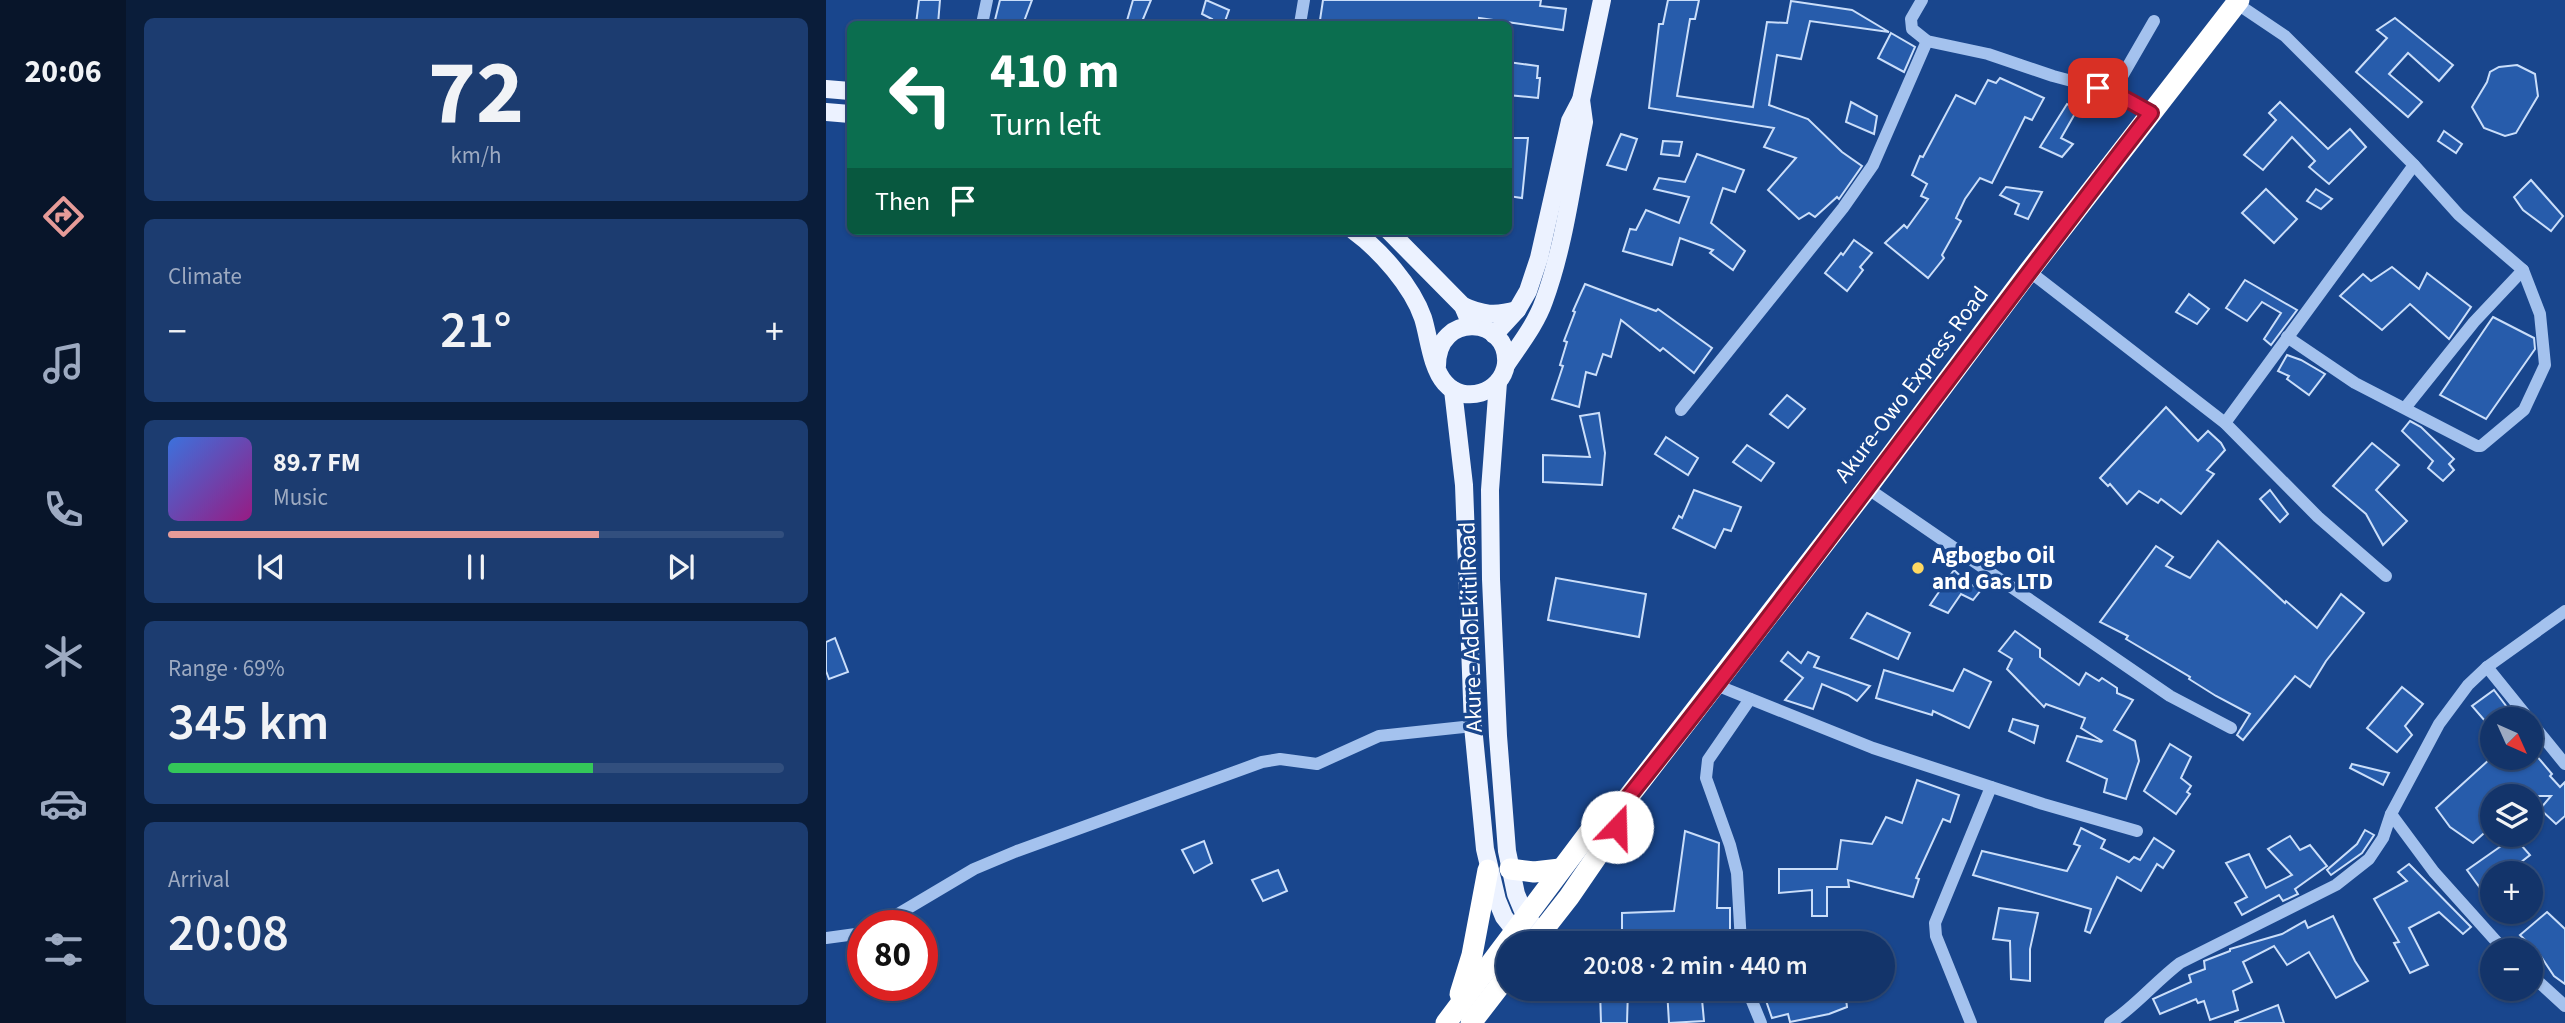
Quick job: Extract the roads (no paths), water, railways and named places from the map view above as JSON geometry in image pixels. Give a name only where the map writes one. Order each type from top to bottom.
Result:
[{"type":"highway","name":"Akure-Owo Express Road","points":[[1529,931],[1560,869],[1602,818],[1626,800],[1716,685],[2029,271],[2237,2]]},
{"type":"highway","name":"Akure-Owo Express Road","points":[[1530,931],[1617,827],[1626,800]]},
{"type":"highway","points":[[1510,869],[1534,872],[1560,869]]},
{"type":"highway","points":[[1458,1018],[1488,870]]},
{"type":"highway","name":"Akure-Owo Express Road","points":[[1458,1018],[1496,972]]},
{"type":"highway","points":[[1458,1018],[1496,985]]},
{"type":"main road","points":[[1494,335],[1517,310],[1528,291],[1539,258],[1570,121],[1581,100],[1602,0]]},
{"type":"main road","points":[[826,89],[847,91]]},
{"type":"main road","points":[[1357,235],[1393,269],[1415,299],[1440,375],[1453,390],[1462,394],[1481,393],[1498,382],[1506,365],[1531,329],[1544,302],[1555,264],[1584,122],[1581,100]]},
{"type":"main road","points":[[826,111],[847,114]]},
{"type":"main road","points":[[1395,235],[1463,306],[1471,325]]},
{"type":"main road","points":[[1463,306],[1490,315],[1517,310]]},
{"type":"main road","points":[[1437,366],[1439,346],[1445,338],[1452,331],[1471,325],[1494,335],[1503,345],[1506,365]]},
{"type":"main road","name":"Akure - Ado Ekiti Road","points":[[1498,382],[1490,490],[1498,736],[1510,869],[1527,931]]},
{"type":"main road","name":"Akure - Ado Ekiti Road","points":[[1453,390],[1465,507],[1473,726],[1488,870],[1497,901],[1525,931]]},
{"type":"street","points":[[983,21],[987,0]]},
{"type":"street","points":[[1300,21],[1304,0]]},
{"type":"street","points":[[1922,0],[1911,19],[1912,29],[1927,41],[1988,54],[2053,76],[2113,92],[2151,113]]},
{"type":"street","points":[[2237,2],[2285,36],[2414,165],[2459,215],[2524,270],[2540,314],[2545,365],[2524,411],[2477,446],[2355,383],[2287,337]]},
{"type":"street","points":[[2113,92],[2154,21]]},
{"type":"street","points":[[1681,410],[1843,208],[1873,165],[1927,41]]},
{"type":"street","points":[[2225,423],[2414,165]]},
{"type":"street","points":[[2405,408],[2474,322],[2524,270]]},
{"type":"street","points":[[2029,271],[2225,423],[2318,517],[2386,576]]},
{"type":"street","points":[[1867,488],[2170,696],[2231,728]]},
{"type":"street","points":[[2110,1023],[2180,963],[2294,907],[2352,874],[2369,859],[2383,838],[2390,814],[2440,724],[2468,685],[2487,667],[2565,611]]},
{"type":"street","points":[[2487,667],[2519,707]]},
{"type":"street","points":[[1716,685],[1873,748],[1990,787],[2137,831]]},
{"type":"street","points":[[1740,931],[1737,873],[1706,778],[1706,769],[1707,760],[1750,699]]},
{"type":"street","points":[[905,910],[974,869],[1017,851],[1262,762],[1280,759],[1317,764],[1380,736],[1473,726]]},
{"type":"street","points":[[2543,736],[2565,764]]},
{"type":"street","points":[[1971,1023],[1936,936],[1935,923],[1990,787]]},
{"type":"street","points":[[2390,814],[2434,872],[2493,938]]},
{"type":"street","points":[[826,938],[847,935]]},
{"type":"street","points":[[2543,986],[2565,1006]]},
{"type":"street","points":[[1752,1001],[1761,1023]]},
{"type":"place","name":"Agbogbo Oil and Gas LTD","points":[[1918,568]]}]
